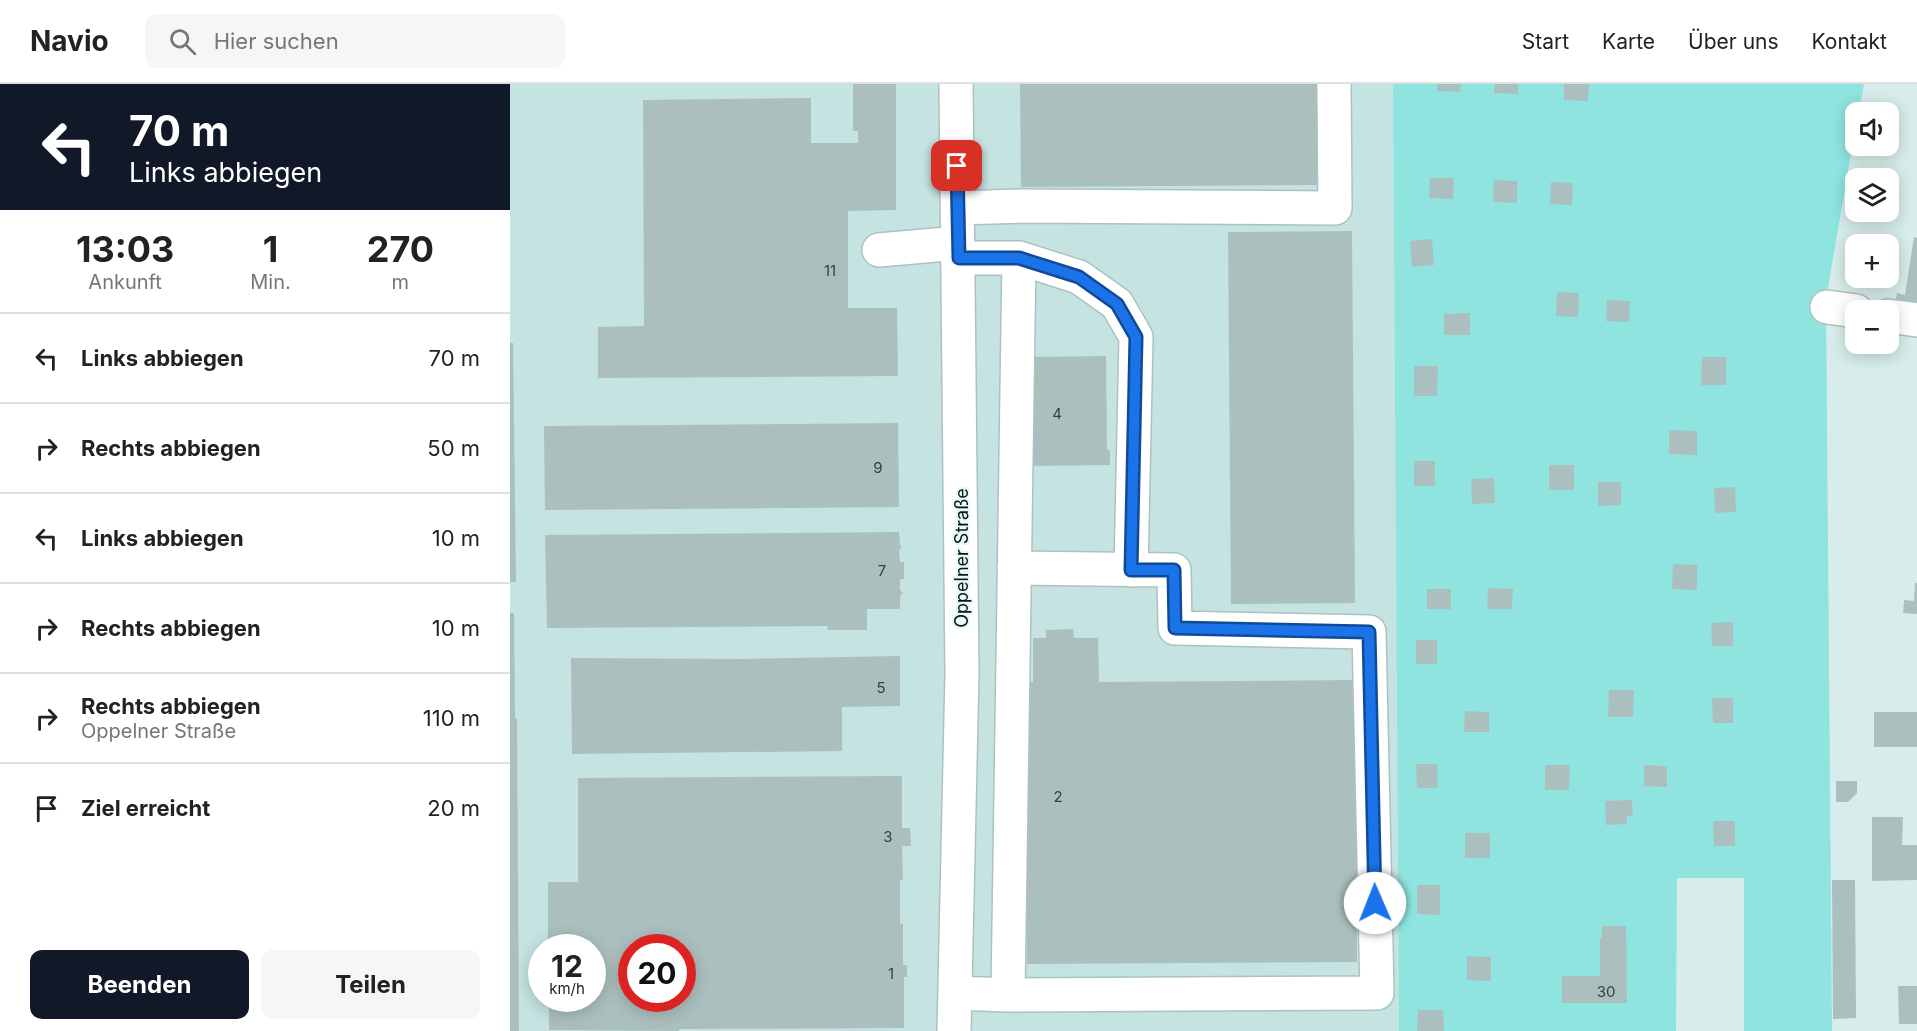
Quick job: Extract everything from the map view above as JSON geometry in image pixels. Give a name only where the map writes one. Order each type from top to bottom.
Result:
[{"type":"street","name":"Oppelner Straße","points":[[954,1031],[962,673],[956,84]]},
{"type":"street","points":[[958,208],[1034,206],[1335,208],[1334,84]]},
{"type":"street","points":[[879,250],[959,251],[1019,258],[1079,277],[1117,304],[1136,337],[1131,570]]},
{"type":"street","points":[[1008,995],[1019,258]]},
{"type":"street","points":[[1899,318],[1917,320]]},
{"type":"street","points":[[955,993],[1008,995],[1377,993],[1369,632],[1175,628],[1174,570],[1014,568]]},
{"type":"shaded area","points":[[510,84],[1393,84],[1399,1031],[510,1031]]},
{"type":"shaded area","points":[[1393,84],[1864,84],[1861,102],[1845,102],[1845,156],[1851,156],[1849,168],[1845,168],[1845,189],[1826,299],[1832,1031],[1744,1031],[1744,878],[1677,878],[1676,1031],[1399,1031]]},
{"type":"building","points":[[853,84],[896,84],[896,210],[848,211],[848,308],[897,308],[898,376],[598,378],[598,327],[644,326],[643,100],[811,98],[811,143],[858,143],[858,131],[853,131]]},
{"type":"building","points":[[1020,84],[1320,84],[1321,185],[1021,187]]},
{"type":"building","points":[[1437,84],[1461,84],[1460,92],[1437,91]]},
{"type":"building","points":[[1495,84],[1518,84],[1518,94],[1494,93]]},
{"type":"building","points":[[1564,84],[1589,84],[1588,101],[1564,100]]},
{"type":"building","points":[[1430,178],[1454,178],[1453,199],[1429,198]]},
{"type":"building","points":[[1494,180],[1517,181],[1517,203],[1493,202]]},
{"type":"building","points":[[1551,182],[1573,183],[1572,205],[1550,204]]},
{"type":"building","points":[[1352,231],[1355,603],[1231,604],[1228,232]]},
{"type":"building","points":[[1914,237],[1917,238],[1917,311],[1899,309],[1899,300],[1896,300],[1897,293],[1905,295]]},
{"type":"building","points":[[1432,239],[1434,265],[1412,267],[1410,241]]},
{"type":"building","points":[[1557,292],[1579,293],[1578,317],[1556,316]]},
{"type":"building","points":[[1607,300],[1630,301],[1629,322],[1606,321]]},
{"type":"building","points":[[1470,313],[1470,335],[1444,335],[1444,314]]},
{"type":"building","points":[[510,343],[513,343],[516,582],[510,582]]},
{"type":"building","points":[[1106,356],[1107,450],[1110,450],[1110,465],[1033,466],[1033,357]]},
{"type":"building","points":[[1702,357],[1726,357],[1726,385],[1701,385]]},
{"type":"building","points":[[1414,366],[1438,366],[1437,396],[1414,396]]},
{"type":"building","points":[[898,423],[899,507],[545,510],[544,426]]},
{"type":"building","points":[[1669,430],[1697,431],[1697,455],[1669,454]]},
{"type":"building","points":[[1414,461],[1435,461],[1435,486],[1414,486]]},
{"type":"building","points":[[1549,465],[1574,465],[1574,490],[1549,490]]},
{"type":"building","points":[[1494,478],[1495,503],[1472,504],[1471,479]]},
{"type":"building","points":[[1598,482],[1621,482],[1621,505],[1598,506]]},
{"type":"building","points":[[1735,487],[1736,512],[1715,513],[1714,488]]},
{"type":"building","points":[[899,532],[902,547],[899,550],[900,562],[904,562],[904,579],[900,579],[900,590],[903,593],[900,596],[900,609],[867,609],[867,630],[827,630],[828,626],[547,628],[545,535]]},
{"type":"building","points":[[1673,564],[1697,565],[1697,590],[1672,589]]},
{"type":"building","points":[[1915,583],[1917,583],[1917,614],[1903,613],[1904,600],[1914,601]]},
{"type":"building","points":[[1488,588],[1513,589],[1512,609],[1487,609]]},
{"type":"building","points":[[1427,589],[1451,589],[1451,609],[1427,609]]},
{"type":"building","points":[[510,613],[514,613],[515,718],[517,719],[519,1031],[510,1031]]},
{"type":"building","points":[[1733,622],[1733,646],[1712,646],[1711,623]]},
{"type":"building","points":[[1073,629],[1074,638],[1098,638],[1099,682],[1356,680],[1357,962],[1027,964],[1026,682],[1033,682],[1033,638],[1046,638],[1046,630]]},
{"type":"building","points":[[1416,640],[1437,640],[1437,664],[1416,664]]},
{"type":"building","points":[[900,656],[900,706],[842,707],[842,751],[572,754],[571,658],[742,659]]},
{"type":"building","points":[[1609,690],[1634,690],[1633,717],[1608,717]]},
{"type":"building","points":[[1712,698],[1733,698],[1733,723],[1713,723]]},
{"type":"building","points":[[1465,711],[1489,712],[1489,732],[1464,732]]},
{"type":"building","points":[[1874,712],[1917,712],[1917,747],[1874,747]]},
{"type":"building","points":[[1416,764],[1437,764],[1438,788],[1417,788]]},
{"type":"building","points":[[1545,765],[1570,765],[1569,790],[1545,790]]},
{"type":"building","points":[[1644,765],[1667,766],[1667,787],[1644,786]]},
{"type":"building","points":[[902,776],[902,828],[910,828],[911,846],[902,846],[903,880],[900,880],[903,965],[907,965],[907,977],[904,977],[904,1028],[549,1030],[549,1012],[606,1012],[606,934],[548,934],[548,882],[578,882],[578,778]]},
{"type":"building","points":[[1836,781],[1857,781],[1857,793],[1848,802],[1836,802]]},
{"type":"building","points":[[1632,800],[1633,816],[1627,816],[1627,824],[1606,825],[1605,801]]},
{"type":"building","points":[[1872,817],[1903,817],[1902,845],[1917,845],[1917,880],[1872,881]]},
{"type":"building","points":[[1713,821],[1735,821],[1735,846],[1714,846]]},
{"type":"building","points":[[1465,833],[1490,833],[1490,858],[1465,858]]},
{"type":"building","points":[[1832,880],[1855,880],[1856,1018],[1833,1019]]},
{"type":"building","points":[[1417,885],[1440,885],[1440,915],[1417,914]]},
{"type":"building","points":[[1602,926],[1626,926],[1627,1003],[1562,1003],[1562,976],[1600,976]]},
{"type":"building","points":[[1467,956],[1491,957],[1491,981],[1467,980]]},
{"type":"building","points":[[1898,986],[1917,986],[1917,1024],[1899,1024]]},
{"type":"building","points":[[1418,1010],[1443,1010],[1444,1031],[1417,1031]]},
{"type":"route","points":[[957,166],[959,258],[1019,258],[1079,277],[1117,304],[1136,337],[1131,570],[1174,570],[1175,628],[1369,632],[1375,903]]}]
